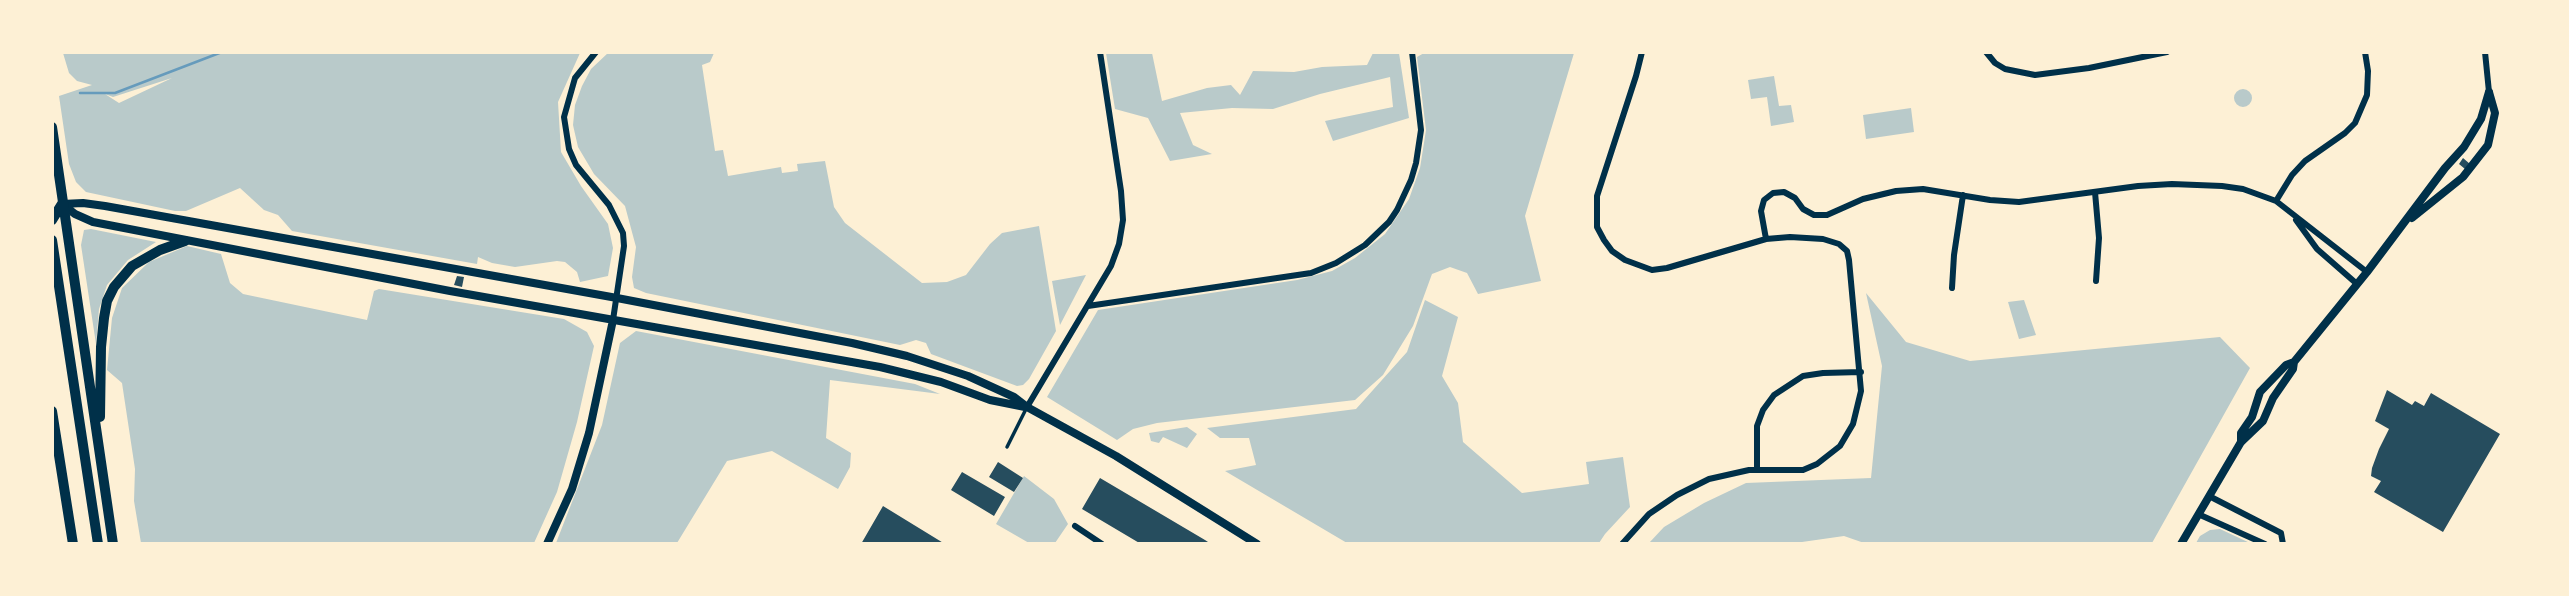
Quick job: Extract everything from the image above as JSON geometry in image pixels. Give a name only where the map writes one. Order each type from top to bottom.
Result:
[{"type":"main road","points":[[52,127],[113,544]]},
{"type":"main road","points":[[52,194],[62,204]]},
{"type":"main road","points":[[52,220],[62,204]]},
{"type":"main road","points":[[52,240],[98,544]]},
{"type":"main road","points":[[100,449],[101,347],[107,301],[114,287],[132,266],[146,256],[185,241]]},
{"type":"main road","points":[[52,411],[73,544]]},
{"type":"street","points":[[547,544],[572,489],[600,391],[624,246],[623,233],[609,205],[576,166],[565,133],[564,117],[575,78],[596,52]]},
{"type":"street","points":[[1027,407],[1115,257],[1123,220],[1118,164],[1100,52]]},
{"type":"street","points":[[1088,306],[1311,273],[1336,263],[1365,245],[1389,222],[1397,210],[1416,163],[1421,130],[1412,52]]},
{"type":"street","points":[[1622,544],[1649,514],[1692,486],[1729,473],[1757,469],[1803,470],[1828,457],[1840,446],[1853,424],[1861,391],[1847,251],[1839,244],[1790,237],[1766,239],[1676,266],[1652,270],[1625,260],[1612,251],[1604,240],[1598,227],[1597,196],[1642,52]]},
{"type":"street","points":[[1986,52],[1995,63],[2005,69],[2035,75],[2089,68],[2167,52]]},
{"type":"street","points":[[2276,201],[2292,175],[2305,161],[2345,133],[2355,122],[2367,95],[2368,71],[2365,52]]},
{"type":"street","points":[[2403,225],[2452,188],[2488,145],[2494,121],[2494,103],[2489,92],[2485,52]]},
{"type":"street","points":[[2241,442],[2241,433],[2252,417],[2260,392],[2286,365],[2294,362],[2464,147],[2481,119],[2489,92]]},
{"type":"street","points":[[1766,239],[1761,211],[1764,200],[1773,193],[1784,192],[1814,215],[1827,215],[1863,199],[1896,191],[1923,189],[2019,202],[2172,184],[2222,186],[2243,189],[2276,201],[2367,272]]},
{"type":"street","points":[[2095,192],[2099,238],[2096,281]]},
{"type":"street","points":[[1952,288],[1963,195]]},
{"type":"street","points":[[62,204],[106,206],[617,298],[907,356],[994,387],[1116,456],[1257,544]]},
{"type":"street","points":[[62,204],[75,214],[93,222],[613,320],[880,367],[941,382],[990,400],[1027,407]]},
{"type":"street","points":[[2293,215],[2317,249],[2357,284]]},
{"type":"street","points":[[2181,544],[2241,442],[2263,421],[2273,398],[2293,369],[2294,362]]},
{"type":"street","points":[[1757,469],[1757,426],[1763,410],[1774,395],[1803,376],[1861,372]]},
{"type":"street","points":[[2209,496],[2281,533],[2283,544]]},
{"type":"street","points":[[2198,514],[2264,544]]},
{"type":"street","points":[[1075,526],[1102,544]]},
{"type":"lane","points":[[1007,447],[1027,407]]},
{"type":"shaded area","points":[[609,52],[714,53],[710,62],[702,65],[715,151],[723,150],[728,176],[781,167],[782,173],[798,171],[797,164],[825,161],[834,207],[845,223],[922,283],[947,282],[966,275],[1002,233],[1039,226],[1056,331],[1029,379],[1023,385],[1017,386],[931,354],[926,343],[916,340],[900,345],[646,293],[634,288],[632,277],[636,247],[625,206],[594,174],[578,147],[573,125],[575,105],[582,86],[591,69]]},
{"type":"shaded area","points":[[63,53],[580,53],[558,102],[561,152],[608,224],[613,248],[608,276],[580,282],[577,272],[565,262],[515,267],[492,263],[478,257],[477,264],[292,231],[278,215],[264,210],[240,188],[186,211],[86,192],[76,182],[69,164],[59,96],[92,85],[77,81],[69,73]],"holes":[[[172,78],[119,103],[105,94],[113,97]]]},
{"type":"shaded area","points":[[1106,53],[1152,53],[1162,101],[1207,88],[1231,85],[1240,95],[1253,71],[1294,72],[1322,67],[1367,65],[1373,53],[1399,53],[1409,118],[1333,141],[1325,121],[1393,107],[1390,77],[1273,109],[1232,108],[1180,113],[1193,145],[1212,154],[1170,161],[1148,118],[1115,109]]},
{"type":"shaded area","points":[[1424,53],[1574,53],[1525,216],[1541,281],[1478,294],[1467,273],[1450,267],[1432,274],[1413,326],[1383,375],[1355,400],[1157,423],[1133,429],[1117,440],[1047,397],[1098,310],[1297,280],[1332,271],[1355,258],[1385,234],[1409,199],[1420,168],[1426,130],[1417,57]]},
{"type":"shaded area","points":[[1774,76],[1779,106],[1791,105],[1794,122],[1771,126],[1767,97],[1751,99],[1748,80]]},
{"type":"shaded area","points":[[2243,89],[2249,92],[2252,98],[2249,104],[2243,107],[2237,104],[2234,98],[2237,92]]},
{"type":"shaded area","points":[[1911,108],[1914,132],[1866,139],[1863,115]]},
{"type":"shaded area","points":[[91,229],[156,242],[128,260],[107,285],[99,309],[96,344],[81,245],[84,230]]},
{"type":"shaded area","points":[[187,246],[221,254],[230,283],[243,294],[367,320],[374,291],[379,289],[564,319],[587,332],[594,346],[577,422],[557,492],[534,543],[141,543],[134,501],[135,469],[122,383],[107,370],[112,318],[122,288],[149,262]]},
{"type":"shaded area","points":[[1086,275],[1060,325],[1052,281]]},
{"type":"shaded area","points":[[1866,293],[1906,342],[1970,361],[2220,337],[2250,368],[2152,543],[1867,544],[1844,536],[1788,544],[1649,543],[1664,527],[1704,503],[1746,483],[1871,478],[1882,366]]},
{"type":"shaded area","points":[[1425,300],[1458,317],[1442,376],[1458,403],[1463,442],[1522,493],[1589,484],[1586,462],[1623,457],[1630,507],[1599,543],[1347,543],[1225,471],[1256,465],[1249,438],[1220,438],[1207,428],[1356,409],[1407,352]]},
{"type":"shaded area","points":[[2024,300],[2036,335],[2019,339],[2008,302]]},
{"type":"shaded area","points":[[636,331],[915,384],[940,394],[830,380],[826,438],[851,453],[850,467],[838,489],[772,451],[727,461],[677,543],[556,543],[602,425],[620,343]]},
{"type":"shaded area","points":[[1187,427],[1197,434],[1187,448],[1163,437],[1159,443],[1151,441],[1149,433]]},
{"type":"shaded area","points":[[1024,476],[1054,499],[1068,524],[1055,543],[1029,543],[996,524]]},
{"type":"shaded area","points":[[2220,529],[2250,543],[2196,543],[2200,536],[2210,530]]},
{"type":"building","points":[[2463,158],[2470,164],[2465,169],[2459,164]]},
{"type":"building","points":[[457,276],[464,277],[462,287],[454,285]]},
{"type":"building","points":[[2387,390],[2412,405],[2415,401],[2424,406],[2431,393],[2500,434],[2443,532],[2374,492],[2381,481],[2371,476],[2372,468],[2389,429],[2375,421]]},
{"type":"building","points":[[998,462],[1023,478],[1014,492],[989,477]]},
{"type":"building","points":[[962,472],[1005,497],[994,516],[951,490]]},
{"type":"building","points":[[1100,478],[1211,544],[1141,544],[1082,509]]},
{"type":"building","points":[[883,506],[945,544],[861,544]]},
{"type":"waterway","points":[[80,93],[115,93],[222,52]]}]
